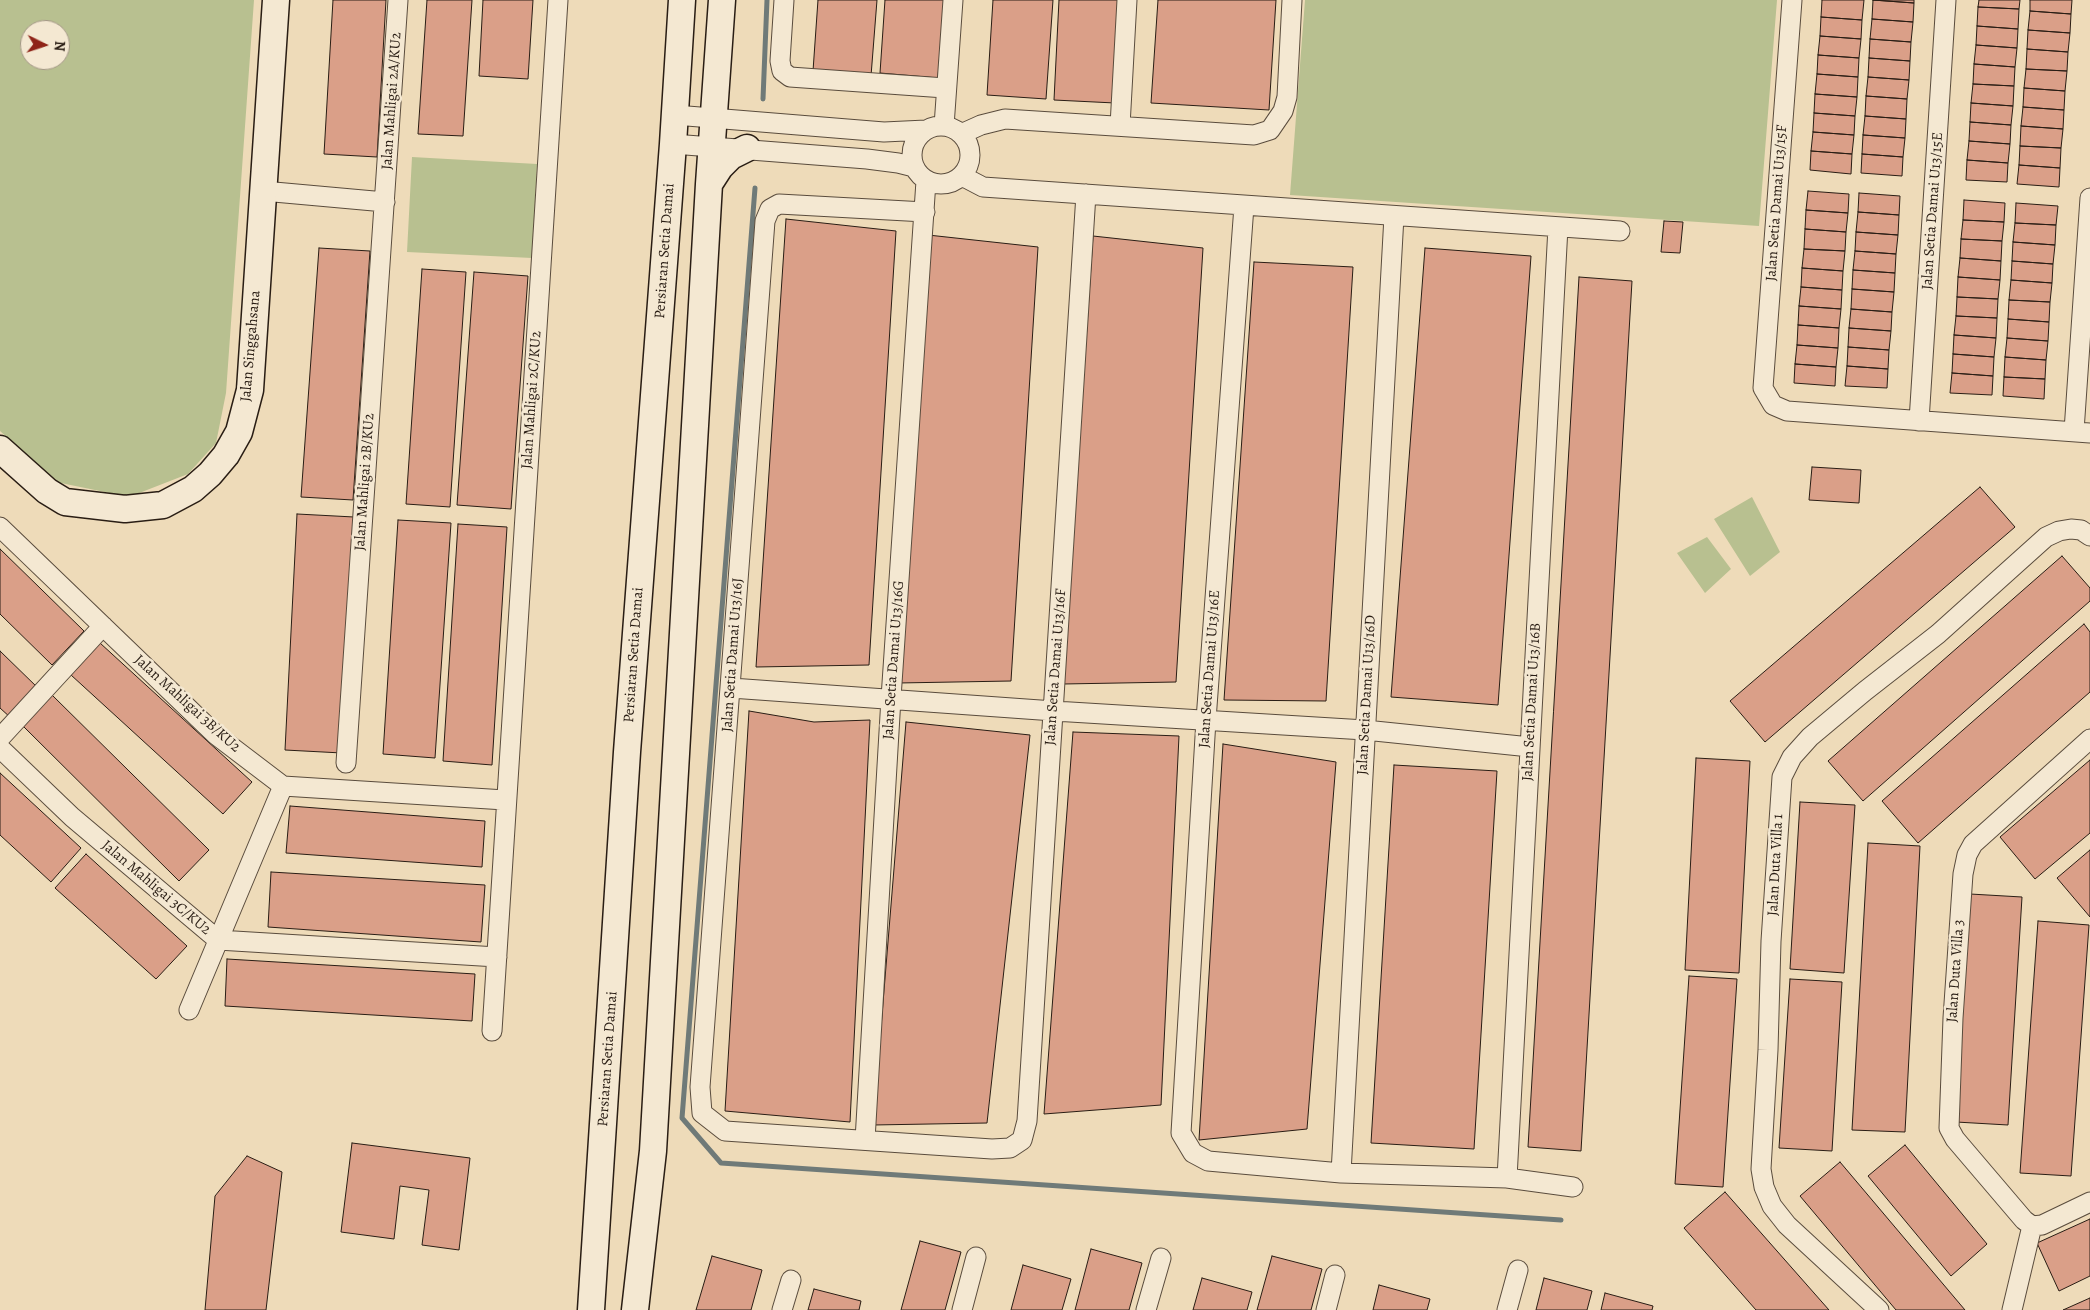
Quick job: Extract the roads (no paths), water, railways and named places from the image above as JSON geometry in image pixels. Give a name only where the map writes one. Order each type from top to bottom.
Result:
[{"type":"street","name":"Jalan Singgahsana","points":[[0,449],[47,491],[65,502],[125,509],[162,505],[193,490],[226,455],[239,432],[250,390],[276,0]]},
{"type":"street","name":"Jalan Mahligai 2A/KU2","points":[[385,202],[398,0]]},
{"type":"street","name":"Jalan Mahligai 2C/KU2","points":[[492,1031],[505,800],[558,0]]},
{"type":"street","name":"Persiaran Setia Damai","points":[[591,1310],[627,752],[673,144],[682,0]]},
{"type":"street","points":[[634,1310],[652,1151],[709,184],[722,0]]},
{"type":"street","points":[[784,0],[780,62],[782,71],[790,77],[946,88]]},
{"type":"street","points":[[944,130],[953,0]]},
{"type":"street","points":[[1120,126],[1127,0]]},
{"type":"street","points":[[675,115],[884,132],[944,130],[981,125],[1005,119],[1254,135],[1270,130],[1283,111],[1287,97],[1292,0]]},
{"type":"street","name":"Jalan Setia Damai U13/15F","points":[[1792,0],[1764,388],[1772,404],[1787,411],[1919,421]]},
{"type":"street","name":"Jalan Setia Damai U13/15E","points":[[1919,421],[1946,0]]},
{"type":"street","points":[[673,144],[747,148],[898,162],[935,184],[945,185],[954,182],[962,176],[967,168],[970,160],[967,141],[944,130],[914,142],[911,159],[920,174]]},
{"type":"street","points":[[709,184],[720,167],[731,156],[747,148]]},
{"type":"street","name":"Jalan Setia Damai U13/16G","points":[[865,1140],[891,698],[925,212],[920,174]]},
{"type":"street","points":[[962,176],[983,187],[1620,231]]},
{"type":"street","points":[[263,191],[385,202]]},
{"type":"street","name":"Jalan Setia Damai U13/16F","points":[[865,1140],[992,1149],[1010,1148],[1022,1140],[1027,1121],[1086,194]]},
{"type":"street","points":[[1919,421],[2082,432],[2090,198]]},
{"type":"street","name":"Jalan Mahligai 2B/KU2","points":[[346,763],[385,202]]},
{"type":"street","name":"Jalan Setia Damai U13/16J","points":[[865,1140],[726,1131],[702,1114],[700,1087],[765,221],[770,209],[779,204],[925,212]]},
{"type":"street","name":"Jalan Setia Damai U13/16E","points":[[1244,206],[1206,720],[1181,1133],[1193,1153],[1208,1161],[1341,1173]]},
{"type":"street","name":"Jalan Setia Damai U13/16D","points":[[1341,1173],[1394,216]]},
{"type":"street","name":"Jalan Setia Damai U13/16B","points":[[1507,1178],[1558,227]]},
{"type":"street","name":"Jalan Mahligai 3B/KU2","points":[[0,527],[216,735],[283,786]]},
{"type":"street","name":"Jalan Duta Villa 1","points":[[1879,1310],[1787,1225],[1772,1206],[1764,1187],[1761,1169],[1768,1050],[1771,941],[1782,777],[1792,757],[1810,737],[1938,634],[2046,537],[2071,528],[2081,530],[2090,536]]},
{"type":"street","points":[[0,738],[102,626]]},
{"type":"street","points":[[731,688],[1054,711],[1365,730],[1530,747]]},
{"type":"street","name":"Jalan Duta Villa 3","points":[[2032,1226],[2024,1220],[1961,1146],[1949,1128],[1955,984],[1963,874],[1967,854],[1973,844],[2090,739]]},
{"type":"street","name":"Jalan Mahligai 3C/KU2","points":[[0,748],[72,817],[218,940],[497,957]]},
{"type":"street","points":[[189,1010],[283,786],[505,800]]},
{"type":"street","points":[[1341,1173],[1507,1178],[1573,1187]]},
{"type":"street","points":[[2012,1310],[2032,1226],[2042,1225],[2090,1202]]},
{"type":"street","points":[[962,1310],[976,1257]]},
{"type":"street","points":[[1146,1310],[1161,1258]]},
{"type":"street","points":[[1507,1310],[1518,1270]]},
{"type":"street","points":[[1326,1310],[1335,1276]]},
{"type":"street","points":[[782,1310],[791,1280]]},
{"type":"waterway","points":[[763,99],[767,0]]},
{"type":"waterway","points":[[755,188],[682,1118],[721,1163],[1561,1220]]}]
